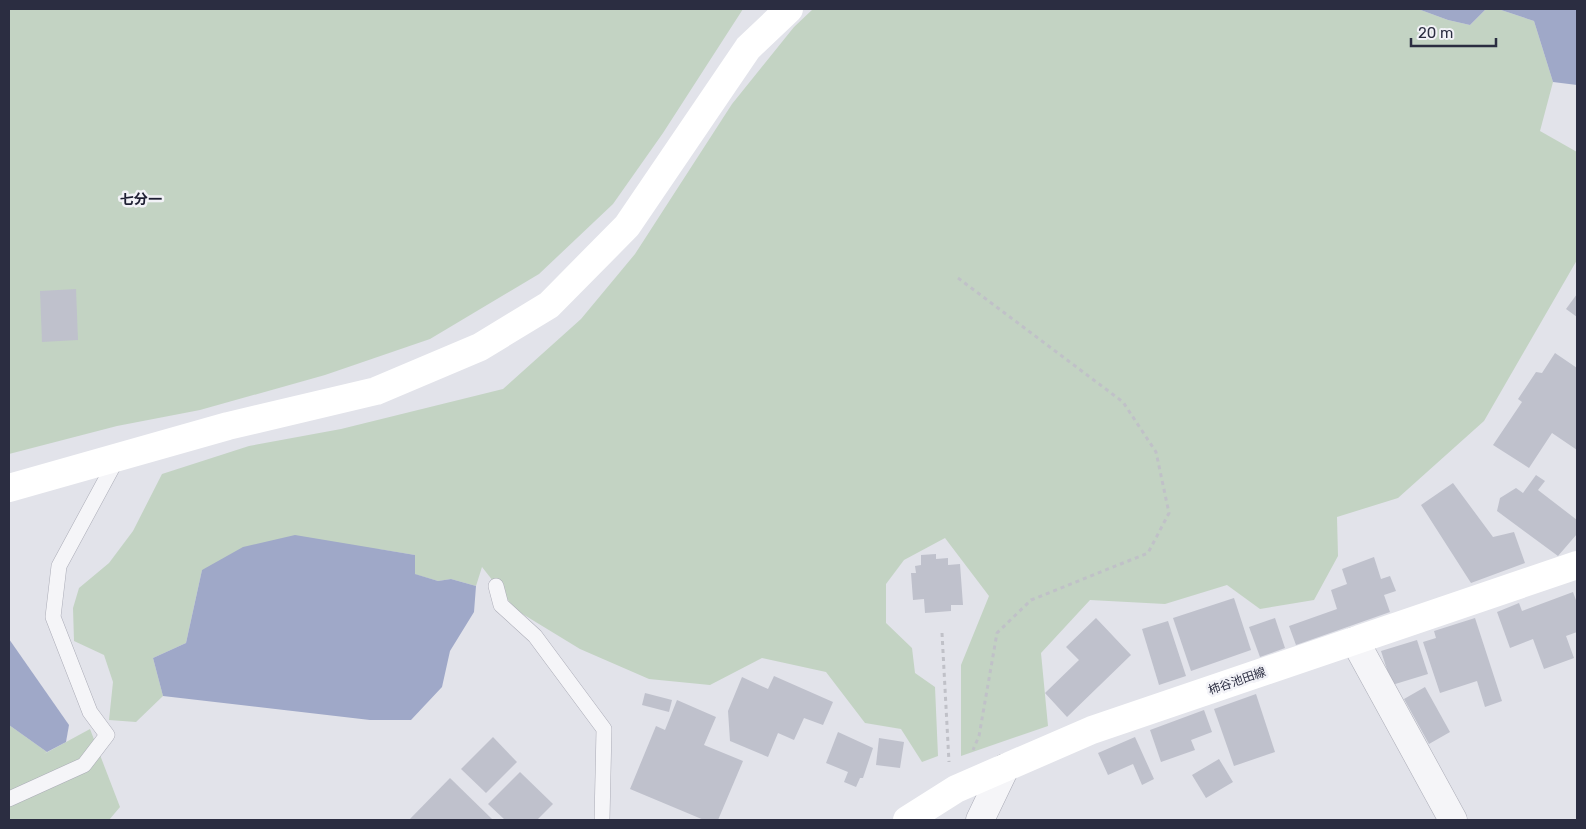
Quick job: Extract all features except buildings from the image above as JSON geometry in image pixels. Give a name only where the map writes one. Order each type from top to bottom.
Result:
[{"type":"street","points":[[9,488],[228,426],[376,391],[480,347],[549,305],[628,226],[748,48],[789,9]]},
{"type":"street","name":"柿谷池田線","points":[[907,820],[953,791],[1092,730],[1577,565]]},
{"type":"street","points":[[1355,641],[1453,820]]},
{"type":"street","points":[[980,820],[1005,768]]},
{"type":"lane","points":[[9,799],[84,765],[107,734],[90,712],[54,617],[59,566],[118,457]]},
{"type":"lane","points":[[496,586],[501,605],[535,636],[604,729],[602,820]]},
{"type":"path","points":[[953,791],[979,736],[997,634],[1031,600],[1148,553],[1169,514],[1156,452],[1124,402],[958,278]]},
{"type":"path","points":[[942,633],[953,791]]},
{"type":"green space","points":[[9,9],[743,9],[663,133],[613,204],[539,274],[430,339],[325,375],[200,410],[117,426],[9,454]]},
{"type":"green space","points":[[813,9],[1418,9],[1448,20],[1470,25],[1486,9],[1498,9],[1534,21],[1553,82],[1540,131],[1577,152],[1577,260],[1484,421],[1398,498],[1337,517],[1338,556],[1314,600],[1260,609],[1227,585],[1165,604],[1090,600],[1041,653],[1048,726],[961,756],[961,665],[989,596],[945,538],[904,560],[886,584],[886,623],[912,648],[915,673],[935,687],[938,756],[922,762],[901,729],[865,723],[826,672],[762,658],[710,685],[649,679],[580,649],[516,610],[482,567],[476,586],[451,579],[438,581],[414,574],[415,555],[378,549],[202,570],[186,643],[153,658],[163,696],[136,722],[109,720],[113,682],[104,655],[74,641],[73,608],[79,588],[109,563],[133,531],[162,474],[249,446],[341,429],[503,389],[581,319],[635,254],[732,104],[794,27]]},
{"type":"green space","points":[[9,725],[47,752],[44,754],[90,729],[120,807],[109,820],[9,820]]},
{"type":"water","points":[[1418,9],[1486,9],[1470,25],[1448,20]]},
{"type":"water","points":[[1498,9],[1577,9],[1577,85],[1553,82],[1534,21]]},
{"type":"water","points":[[295,535],[415,555],[415,574],[438,581],[451,579],[476,586],[474,612],[450,651],[442,687],[411,720],[370,720],[163,696],[153,658],[186,643],[202,570],[243,547]]},
{"type":"water","points":[[9,639],[69,725],[66,742],[47,752],[9,725]]},
{"type":"district","name":"七分一","points":[[141,199]]}]
